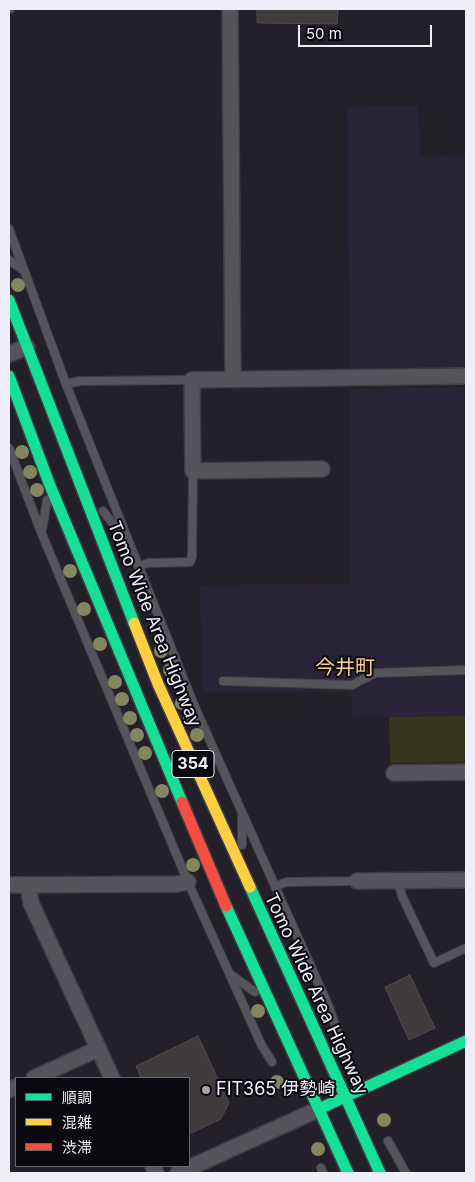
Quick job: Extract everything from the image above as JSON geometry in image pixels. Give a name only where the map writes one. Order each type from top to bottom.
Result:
[{"type":"main road","name":"Tomo Wide Area Highway","points":[[9,300],[26,348],[158,684],[241,872],[380,1173]]},
{"type":"main road","name":"354","points":[[9,376],[49,482],[214,879],[348,1173]]},
{"type":"main road","points":[[319,1109],[466,1041]]},
{"type":"street","points":[[230,9],[233,379]]},
{"type":"street","points":[[9,354],[26,348]]},
{"type":"street","points":[[322,469],[193,471],[192,380],[466,376]]},
{"type":"street","points":[[394,773],[466,772]]},
{"type":"street","points":[[357,881],[466,880]]},
{"type":"street","points":[[9,885],[177,884],[188,882]]},
{"type":"street","points":[[28,885],[31,903],[112,1077]]},
{"type":"street","points":[[36,1077],[98,1049]]},
{"type":"street","points":[[178,1173],[319,1109]]},
{"type":"lane","points":[[9,228],[66,384],[194,705],[329,1007],[337,1031]]},
{"type":"lane","points":[[9,260],[24,271]]},
{"type":"lane","points":[[66,384],[80,381],[192,380]]},
{"type":"lane","points":[[9,448],[41,532],[188,882],[262,1046],[272,1062]]},
{"type":"lane","points":[[138,566],[149,563],[190,562],[192,557],[193,471]]},
{"type":"lane","points":[[41,532],[49,482]]},
{"type":"lane","points":[[84,496],[99,507],[126,536]]},
{"type":"lane","points":[[223,681],[352,685],[375,673],[466,670]]},
{"type":"lane","points":[[241,872],[242,812]]},
{"type":"lane","points":[[275,886],[287,882],[357,881]]},
{"type":"lane","points":[[398,881],[402,896],[434,963],[466,948]]},
{"type":"lane","points":[[229,974],[269,1002]]},
{"type":"lane","points":[[388,1141],[406,1173]]},
{"type":"shaded area","points":[[418,106],[421,157],[466,155],[466,369],[350,369],[347,107]]},
{"type":"shaded area","points":[[466,387],[466,716],[352,717],[351,692],[202,692],[200,585],[349,584],[350,389]]},
{"type":"green space","points":[[466,716],[466,762],[390,763],[389,717]]},
{"type":"building","points":[[257,9],[338,9],[337,24],[257,23]]},
{"type":"building","points":[[410,975],[435,1028],[409,1040],[385,987]]},
{"type":"building","name":"FIT365 伊勢崎","points":[[198,1036],[229,1103],[221,1119],[190,1134],[190,1077],[141,1077],[136,1066]]},
{"type":"traffic: fast","points":[[9,300],[134,623]]},
{"type":"traffic: fast","points":[[9,376],[49,483],[182,802]]},
{"type":"traffic: fast","points":[[250,887],[380,1173]]},
{"type":"traffic: fast","points":[[226,906],[348,1173]]},
{"type":"traffic: fast","points":[[319,1109],[466,1041]]},
{"type":"traffic: slow","points":[[134,623],[158,684],[250,887]]},
{"type":"traffic: jam","points":[[182,802],[226,906]]},
{"type":"place","name":"FIT365 伊勢崎","points":[[206,1090]]},
{"type":"district","name":"今井町","points":[[345,668]]}]
